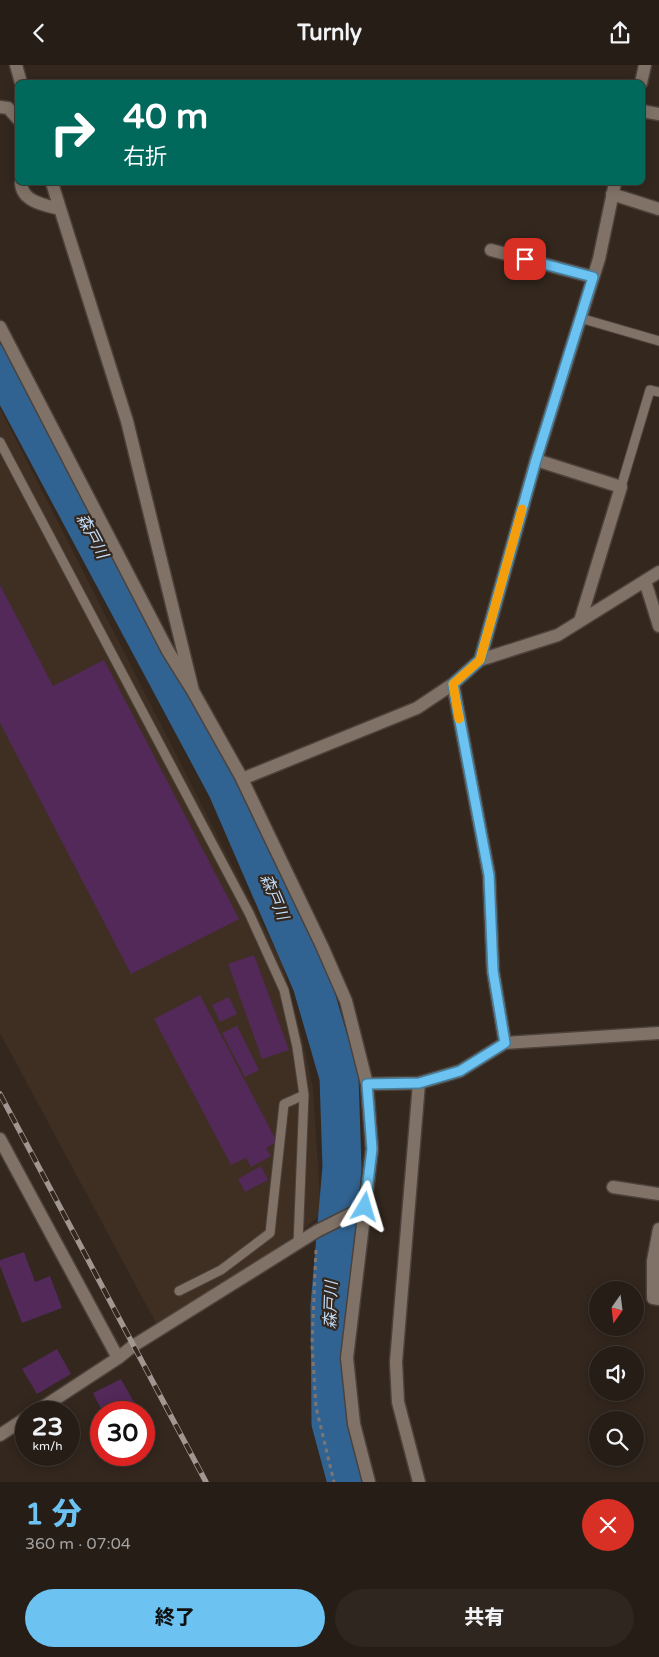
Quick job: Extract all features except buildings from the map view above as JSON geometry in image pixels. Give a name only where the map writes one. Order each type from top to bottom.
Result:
[{"type":"street","points":[[16,65],[21,80]]},
{"type":"street","points":[[642,80],[645,65]]},
{"type":"street","points":[[0,107],[8,108],[15,116]]},
{"type":"street","points":[[645,112],[659,114]]},
{"type":"street","points":[[22,185],[32,201],[60,209]]},
{"type":"street","points":[[53,185],[127,421],[193,691]]},
{"type":"street","points":[[480,660],[536,460],[599,259],[614,188],[659,209]]},
{"type":"street","points":[[491,250],[593,277]]},
{"type":"street","points":[[0,327],[168,651],[193,691],[244,782],[346,1001],[367,1084],[372,1149],[347,1358],[354,1424],[369,1482]]},
{"type":"street","points":[[536,460],[621,487],[580,621]]},
{"type":"street","points":[[244,782],[242,779],[417,708],[453,684],[480,660],[558,635],[659,572]]},
{"type":"street","points":[[645,581],[659,626]]},
{"type":"street","points":[[453,684],[489,875],[493,971],[505,1043]]},
{"type":"street","points":[[367,1084],[419,1083],[460,1071],[505,1043],[659,1033]]},
{"type":"street","points":[[419,1083],[396,1362],[398,1402],[419,1482]]},
{"type":"street","points":[[0,1139],[118,1358]]},
{"type":"street","points":[[613,1187],[659,1194]]},
{"type":"street","points":[[52,1401],[133,1346],[317,1231],[365,1207]]},
{"type":"street","points":[[659,1229],[653,1261],[653,1298],[659,1299]]},
{"type":"street","points":[[0,1435],[15,1425]]},
{"type":"lane","points":[[580,318],[659,341]]},
{"type":"lane","points":[[621,487],[650,390],[659,392]]},
{"type":"lane","points":[[0,442],[249,913],[284,990],[297,1047],[304,1095],[298,1244]]},
{"type":"lane","points":[[179,1291],[221,1270],[270,1233],[284,1104],[304,1095]]},
{"type":"path","points":[[317,1231],[312,1344],[316,1407],[334,1482]]},
{"type":"shaded area","points":[[0,408],[282,963],[303,1041],[313,1088],[321,1215],[293,1237],[156,1323],[0,1033]]},
{"type":"waterway","name":"森戸川","points":[[0,364],[227,788],[312,984],[339,1077],[342,1167],[330,1306],[331,1423],[347,1482]]},
{"type":"railway","points":[[0,1094],[206,1482]]},
{"type":"slow traffic","points":[[459,719],[453,684],[480,660],[522,509]]},
{"type":"route","points":[[365,1207],[372,1149],[367,1084],[419,1083],[460,1071],[505,1043],[493,971],[489,875],[453,684],[480,660],[536,460],[593,277],[525,259]]}]
